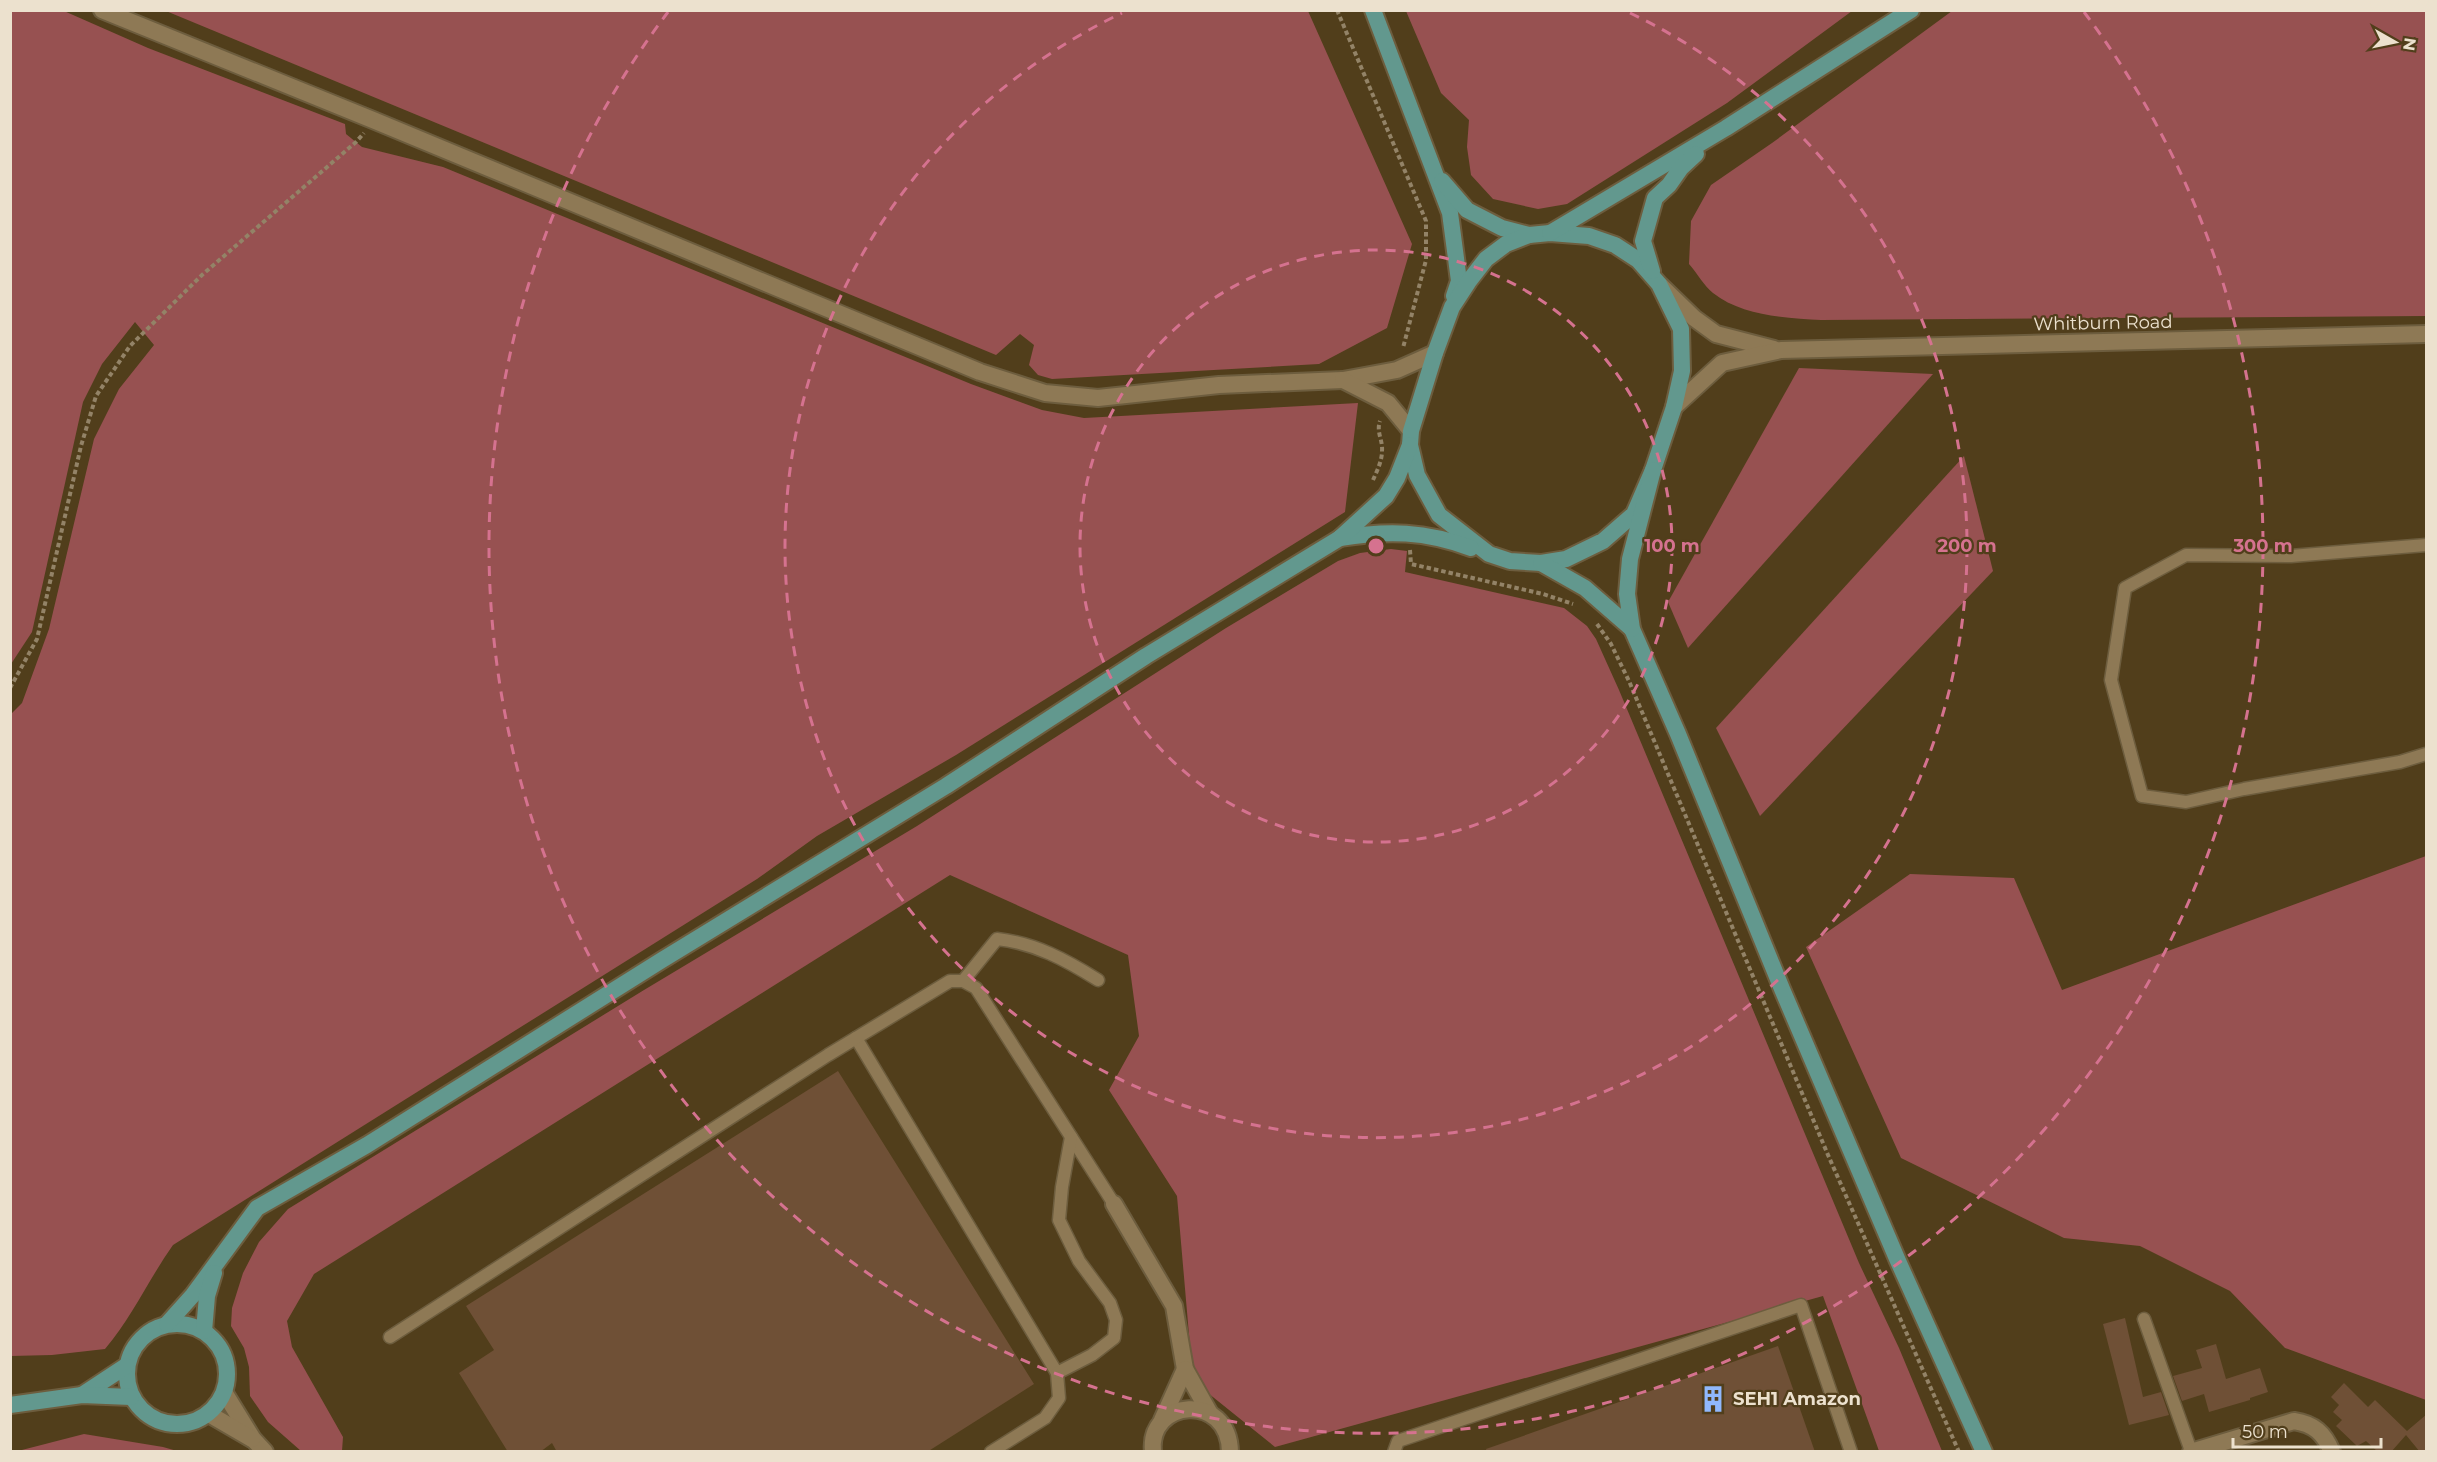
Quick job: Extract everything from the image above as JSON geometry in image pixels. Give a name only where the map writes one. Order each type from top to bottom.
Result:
[{"type":"main road","points":[[1372,10],[1450,213],[1459,281],[1444,328]]},
{"type":"main road","points":[[1550,233],[1726,128],[1911,10]]},
{"type":"main road","points":[[1726,128],[1681,168],[1669,185],[1655,198],[1643,241],[1657,280],[1681,329],[1682,371],[1674,407],[1653,470],[1630,559],[1627,594],[1632,629],[1898,1261],[1984,1452]]},
{"type":"main road","points":[[1432,169],[1467,210],[1502,228],[1529,235]]},
{"type":"main road","points":[[167,1324],[193,1295],[257,1208],[368,1145],[662,960],[946,786],[1146,656],[1340,538],[1386,496],[1402,468],[1435,353],[1452,307],[1486,259],[1506,244],[1529,235],[1550,233],[1589,236],[1615,245],[1638,260],[1657,280]]},
{"type":"main road","points":[[1411,438],[1417,475],[1439,515],[1489,554]]},
{"type":"main road","points":[[1340,538],[1369,533],[1408,533],[1444,538],[1510,561],[1541,563],[1566,559],[1603,541],[1634,514],[1653,470]]},
{"type":"main road","points":[[1541,563],[1585,588],[1632,629]]},
{"type":"main road","points":[[204,1331],[207,1296],[217,1261]]},
{"type":"main road","points":[[167,1324],[186,1324],[204,1331],[216,1343],[225,1358],[227,1375],[224,1392],[218,1404],[209,1414],[193,1423],[175,1425],[157,1422],[142,1412],[131,1397],[126,1382],[126,1366],[131,1351],[140,1339],[152,1330],[167,1324]]},
{"type":"main road","points":[[82,1395],[126,1366]]},
{"type":"main road","points":[[10,1405],[82,1395],[131,1397]]},
{"type":"street","points":[[102,10],[374,120],[980,372],[1045,393],[1098,398],[1219,385],[1343,380],[1397,370],[1435,353]]},
{"type":"street","name":"Whitburn Road","points":[[1657,280],[1694,318],[1716,334],[1781,350]]},
{"type":"street","name":"Whitburn Road","points":[[1674,407],[1722,363],[1781,350],[2427,334]]},
{"type":"street","points":[[1343,380],[1388,403],[1411,438]]},
{"type":"street","points":[[1114,1204],[1174,1306],[1185,1369],[1209,1412]]},
{"type":"street","points":[[1152,1450],[1153,1439],[1185,1369]]},
{"type":"street","points":[[224,1392],[259,1446]]},
{"type":"street","points":[[1161,1422],[1171,1414],[1183,1409],[1197,1408],[1209,1412],[1225,1428],[1230,1452]]},
{"type":"street","points":[[209,1414],[259,1446]]},
{"type":"street","points":[[2191,1451],[2294,1421],[2307,1423],[2321,1431],[2332,1452]]},
{"type":"lane","points":[[2427,545],[2291,556],[2186,555],[2125,588],[2111,680],[2142,795],[2186,802],[2244,789],[2400,762],[2427,754]]},
{"type":"lane","points":[[963,981],[997,939],[1018,941],[1046,950],[1098,980]]},
{"type":"lane","points":[[390,1337],[856,1038],[950,981],[963,981],[976,988],[1114,1204]]},
{"type":"lane","points":[[856,1038],[1057,1373],[1059,1398],[1045,1418],[991,1452]]},
{"type":"lane","points":[[1057,1373],[1092,1355],[1114,1338],[1116,1320],[1110,1303],[1079,1261],[1059,1220],[1071,1137]]},
{"type":"lane","points":[[1394,1452],[1398,1441],[1801,1305],[1851,1452]]},
{"type":"lane","points":[[2144,1319],[2191,1451]]},
{"type":"path","points":[[1337,10],[1426,221],[1426,260],[1397,370]]},
{"type":"path","points":[[10,688],[37,639],[81,446],[96,396],[130,346],[202,275],[356,142],[374,120]]},
{"type":"path","points":[[1386,496],[1370,486],[1379,467],[1383,450],[1377,428],[1388,403]]},
{"type":"path","points":[[1408,533],[1411,564],[1543,594],[1578,606]]},
{"type":"path","points":[[1593,619],[1611,644],[1629,681],[1828,1155],[1959,1452]]},
{"type":"shaded area","points":[[11,10],[64,11],[148,48],[345,124],[346,134],[362,147],[443,167],[971,384],[1042,410],[1084,418],[1358,403],[1345,512],[956,755],[817,836],[757,879],[173,1245],[124,1324],[105,1349],[52,1355],[11,1356],[11,714],[22,703],[49,629],[94,439],[119,389],[154,345],[135,322],[102,364],[83,402],[32,632],[11,664]]},
{"type":"shaded area","points":[[166,11],[1308,11],[1412,244],[1387,328],[1319,364],[1052,379],[1038,375],[1029,365],[1034,345],[1020,334],[996,355]]},
{"type":"shaded area","points":[[1406,11],[1852,11],[1727,103],[1567,204],[1538,209],[1493,199],[1471,175],[1467,147],[1469,120],[1441,93]]},
{"type":"shaded area","points":[[1952,11],[2426,11],[2426,316],[1821,320],[1779,317],[1751,311],[1737,307],[1713,293],[1689,264],[1691,221],[1711,185]]},
{"type":"shaded area","points":[[1799,368],[1933,374],[1688,648],[1668,602]]},
{"type":"shaded area","points":[[1964,456],[1993,571],[1760,816],[1716,728]]},
{"type":"shaded area","points":[[1391,549],[1407,551],[1405,572],[1564,608],[1587,626],[1596,639],[1859,1263],[1899,1348],[1942,1451],[1879,1451],[1823,1296],[1275,1447],[1193,1381],[1177,1196],[1109,1090],[1139,1036],[1128,955],[950,875],[314,1274],[287,1321],[292,1347],[343,1437],[342,1451],[301,1451],[268,1422],[250,1396],[249,1367],[244,1348],[231,1326],[232,1308],[243,1273],[259,1242],[288,1209],[644,990],[917,826],[1226,628],[1338,561],[1360,553]]},
{"type":"shaded area","points":[[2426,856],[2426,1400],[2285,1348],[2230,1291],[2140,1246],[2064,1238],[1901,1158],[1806,947],[1910,874],[2014,878],[2062,990]]},
{"type":"shaded area","points":[[84,1434],[163,1447],[177,1451],[18,1451]]},
{"type":"building","points":[[838,1071],[1034,1384],[927,1452],[557,1452],[552,1443],[540,1452],[508,1452],[459,1373],[494,1350],[466,1306]]},
{"type":"building","points":[[2125,1318],[2143,1397],[2161,1392],[2169,1415],[2129,1425],[2103,1324]]},
{"type":"building","points":[[2216,1344],[2226,1379],[2260,1368],[2268,1392],[2209,1412],[2204,1394],[2182,1401],[2173,1376],[2202,1368],[2196,1350]]},
{"type":"building","name":"SEH1 Amazon","points":[[1778,1346],[1815,1452],[1487,1452],[1486,1449]]},
{"type":"building","points":[[2344,1383],[2368,1407],[2375,1400],[2407,1431],[2427,1414],[2427,1452],[2420,1452],[2406,1435],[2391,1452],[2378,1452],[2366,1441],[2357,1446],[2336,1426],[2342,1420],[2333,1412],[2339,1405],[2331,1397]]},
{"type":"place","name":"SEH1 Amazon","points":[[1713,1399]]}]
